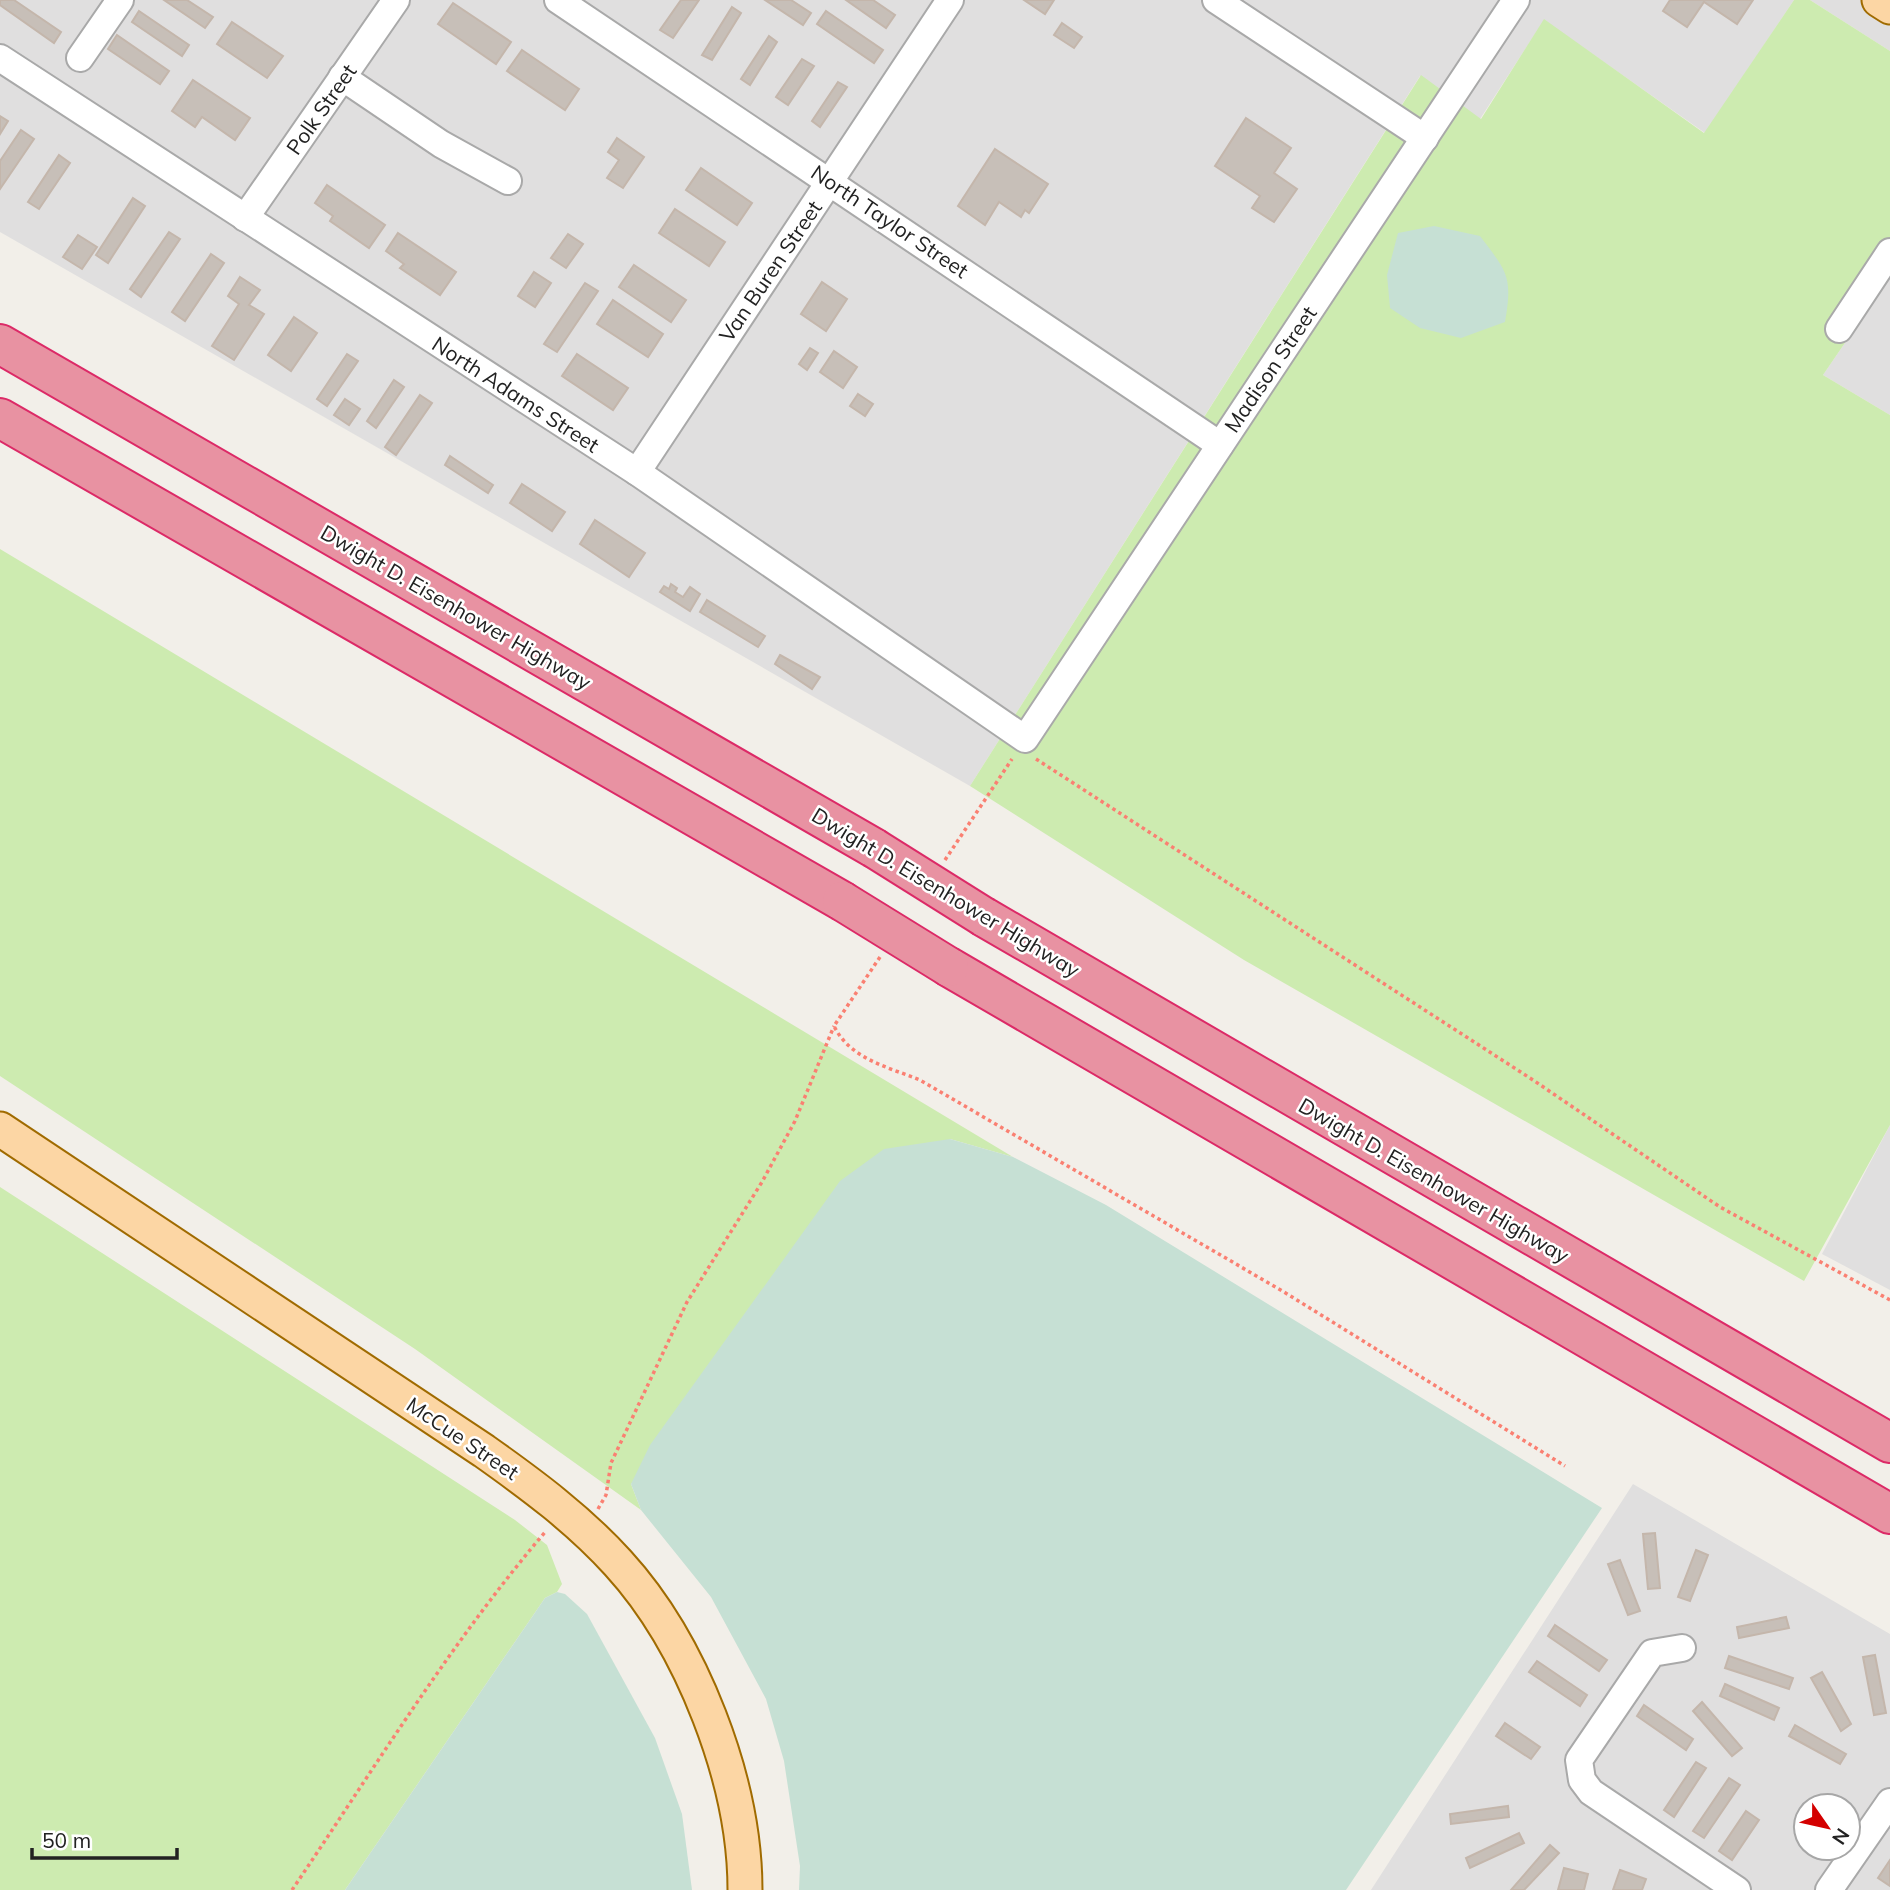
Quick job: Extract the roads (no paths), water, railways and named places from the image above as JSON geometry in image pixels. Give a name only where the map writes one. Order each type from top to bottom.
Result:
[{"type":"highway","name":"Dwight D. Eisenhower Highway","points":[[0,344],[873,848],[984,917],[1890,1443]]},
{"type":"highway","points":[[0,418],[842,901],[949,967],[1890,1514]]},
{"type":"main road","points":[[1879,0],[1890,7]]},
{"type":"main road","name":"McCue Street","points":[[0,1129],[484,1451],[575,1520],[620,1564],[648,1600],[678,1648],[703,1701],[723,1759],[736,1816],[745,1890]]},
{"type":"street","points":[[80,58],[120,0]]},
{"type":"street","name":"Polk Street","points":[[245,218],[396,0]]},
{"type":"street","name":"North Taylor Street","points":[[558,0],[830,180],[1220,445]]},
{"type":"street","name":"Van Buren Street","points":[[636,472],[950,0]]},
{"type":"street","points":[[1216,0],[1425,138]]},
{"type":"street","name":"Madison Street","points":[[1022,744],[1516,0]]},
{"type":"street","name":"North Adams Street","points":[[0,58],[636,472],[1022,744]]},
{"type":"street","points":[[342,78],[431,137],[508,181]]},
{"type":"street","points":[[1839,329],[1890,252]]},
{"type":"street","points":[[1682,1648],[1652,1653],[1579,1760],[1582,1780],[1591,1793],[1737,1890]]},
{"type":"street","points":[[1829,1890],[1890,1802]]}]
